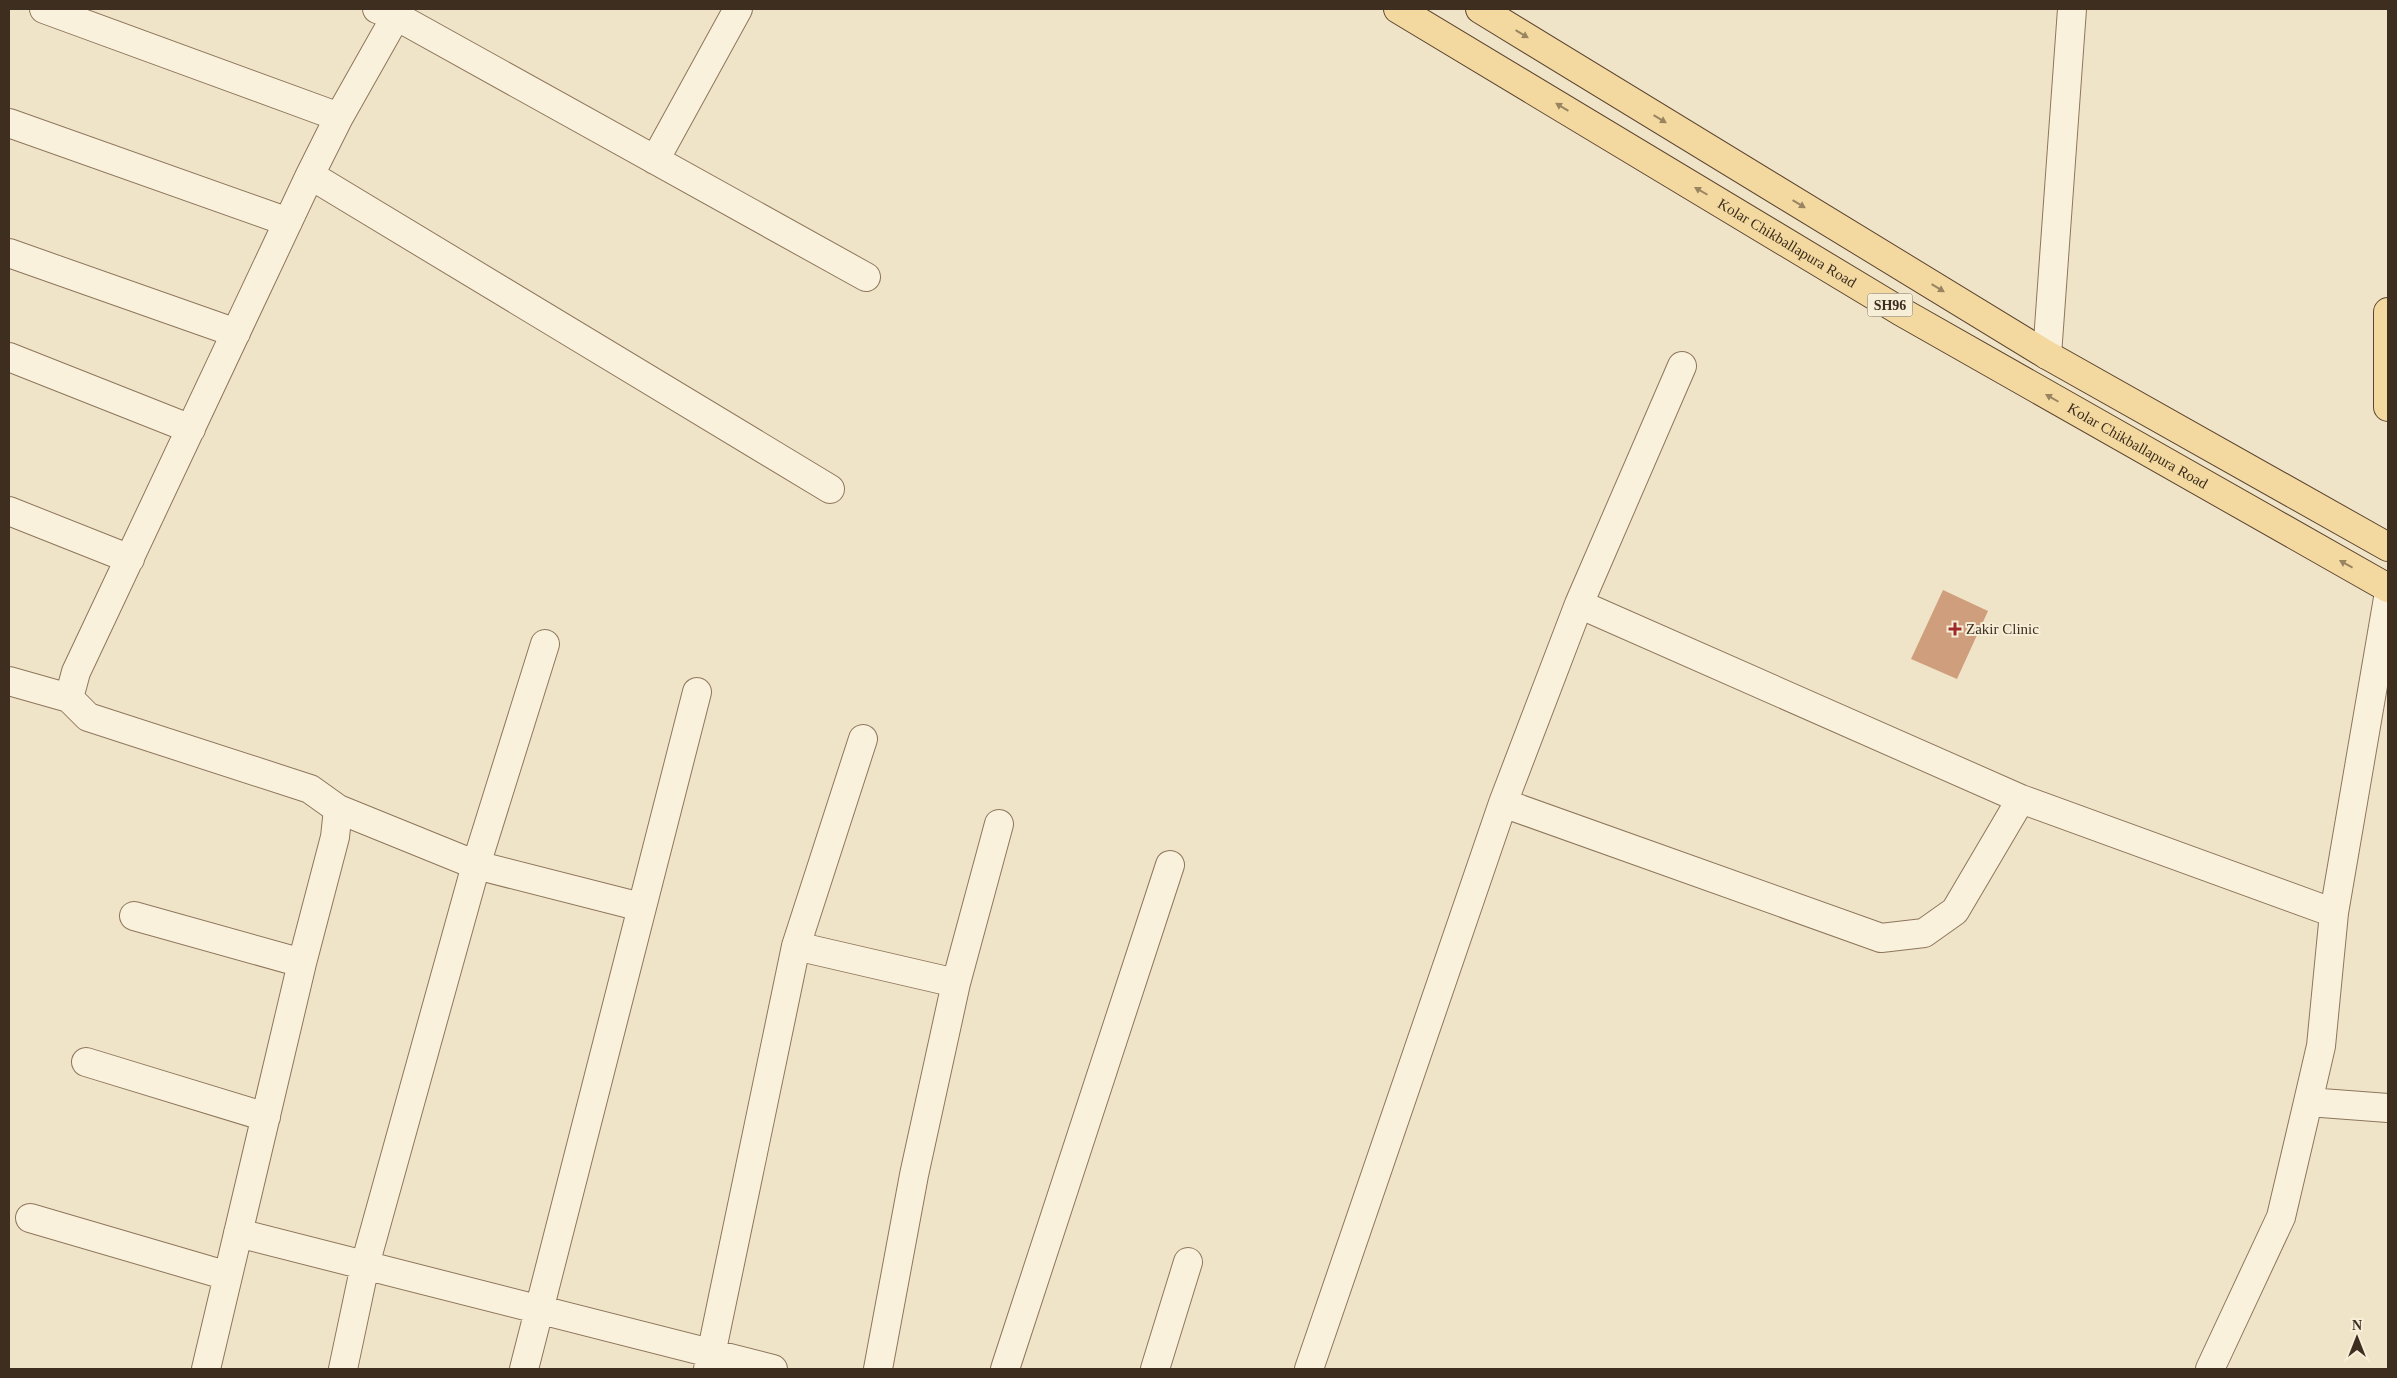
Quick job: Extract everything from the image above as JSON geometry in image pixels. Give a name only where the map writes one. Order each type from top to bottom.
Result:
[{"type":"main road","name":"Kolar Chikballapura Road","points":[[1398,9],[1900,311],[2388,588]]},
{"type":"main road","name":"SH96","points":[[1480,9],[2047,355],[2388,546]]},
{"type":"main road","points":[[2388,312],[2388,407]]},
{"type":"street","points":[[44,9],[339,117]]},
{"type":"street","points":[[655,160],[738,9]]},
{"type":"street","points":[[2047,355],[2072,9]]},
{"type":"street","points":[[69,698],[76,672],[310,175],[391,11],[866,277]]},
{"type":"street","points":[[9,123],[288,222]]},
{"type":"street","points":[[310,175],[830,489]]},
{"type":"street","points":[[9,253],[236,333]]},
{"type":"street","points":[[9,357],[191,429]]},
{"type":"street","points":[[1309,1369],[1503,803],[1578,604],[1682,366]]},
{"type":"street","points":[[9,511],[130,559]]},
{"type":"street","points":[[2210,1369],[2282,1217],[2321,1046],[2334,913],[2388,598]]},
{"type":"street","points":[[1578,604],[2022,799],[2334,913]]},
{"type":"street","points":[[343,1369],[365,1265],[476,865],[545,644]]},
{"type":"street","points":[[9,681],[69,698],[88,717],[310,789],[338,809],[476,865],[641,907]]},
{"type":"street","points":[[524,1369],[697,692]]},
{"type":"street","points":[[710,1362],[796,946],[863,739]]},
{"type":"street","points":[[1503,803],[1881,938],[1924,933],[1955,911],[2022,799]]},
{"type":"street","points":[[206,1369],[302,963],[335,837],[338,809]]},
{"type":"street","points":[[878,1369],[914,1176],[956,983],[999,824]]},
{"type":"street","points":[[1005,1369],[1170,865]]},
{"type":"street","points":[[134,916],[302,963]]},
{"type":"street","points":[[796,946],[956,983]]},
{"type":"street","points":[[86,1062],[266,1117]]},
{"type":"street","points":[[2308,1102],[2388,1108]]},
{"type":"street","points":[[30,1218],[228,1276]]},
{"type":"street","points":[[238,1233],[538,1310],[710,1362],[773,1369]]},
{"type":"street","points":[[1155,1369],[1188,1262]]},
{"type":"building","points":[[1943,590],[1988,611],[1957,679],[1911,659]]},
{"type":"place","name":"Zakir Clinic","points":[[1955,629]]}]
